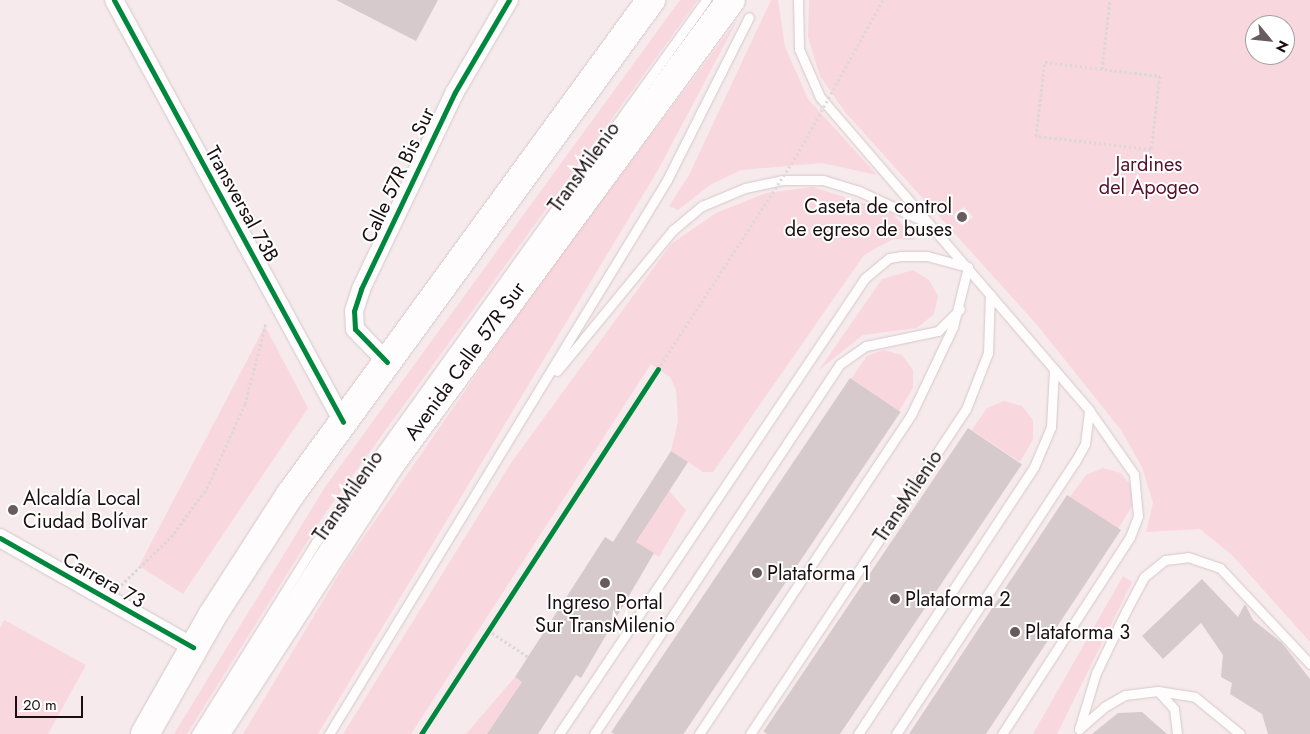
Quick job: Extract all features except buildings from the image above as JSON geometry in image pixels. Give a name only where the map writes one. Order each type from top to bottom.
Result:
[{"type":"highway","points":[[145,734],[193,647],[285,503],[651,0]]},
{"type":"highway","name":"Avenida Calle 57R Sur","points":[[215,734],[391,463],[740,8]]},
{"type":"street","name":"Transversal 73B","points":[[114,0],[343,422]]},
{"type":"street","name":"Calle 57R Bis Sur","points":[[387,362],[355,329],[358,296],[454,92],[509,0]]},
{"type":"street","name":"Carrera 73","points":[[0,538],[193,647]]},
{"type":"lane","name":"TransMilenio","points":[[196,734],[316,542],[706,0]]},
{"type":"lane","points":[[798,0],[799,49],[820,97],[932,225],[1089,410],[1134,474],[1138,516],[1130,537],[1002,734]]},
{"type":"lane","points":[[329,734],[667,180],[740,8]]},
{"type":"lane","points":[[527,410],[637,269],[702,206],[744,188],[782,180],[823,180],[887,202],[932,225]]},
{"type":"lane","points":[[558,734],[865,278],[884,262],[901,256],[927,256],[968,267]]},
{"type":"lane","points":[[700,734],[911,415],[960,309],[968,267]]},
{"type":"lane","name":"TransMilenio","points":[[750,734],[966,409],[988,353],[990,293]]},
{"type":"lane","points":[[594,734],[840,364],[866,346],[932,333],[960,309]]},
{"type":"lane","points":[[858,734],[1034,467],[1051,427],[1054,368]]},
{"type":"lane","points":[[896,734],[1075,462],[1085,444],[1089,410]]},
{"type":"lane","points":[[1077,732],[1096,673],[1126,611],[1144,577],[1165,560],[1188,557],[1220,568],[1310,664]]},
{"type":"lane","points":[[1077,732],[1104,707],[1125,695],[1158,691],[1195,696],[1240,734]]},
{"type":"lane","points":[[1158,691],[1174,709],[1177,734]]},
{"type":"path","points":[[653,377],[798,155],[883,0]]},
{"type":"path","points":[[1102,69],[1110,0]]},
{"type":"path","points":[[1045,62],[1102,69],[1160,76],[1150,150],[1036,136],[1045,62]]},
{"type":"path","points":[[105,598],[171,537],[207,488],[245,404],[273,291]]},
{"type":"path","points":[[483,638],[494,622]]},
{"type":"path","points":[[488,630],[528,657]]},
{"type":"green space","points":[[680,0],[698,0],[324,515],[187,734],[174,734],[325,487]]},
{"type":"green space","points":[[771,0],[778,0],[785,47],[808,99],[877,175],[822,163],[741,170],[710,185],[678,210],[669,206],[689,175]]},
{"type":"green space","name":"Jardines del Apogeo","points":[[809,0],[1310,0],[1310,642],[1233,556],[1200,529],[1146,532],[1153,503],[1142,467],[1121,430],[1038,326],[845,112],[820,76],[808,37]],"holes":[[[964,207],[973,217],[962,226],[953,216]]]},
{"type":"green space","points":[[738,19],[658,170],[318,734],[243,734],[345,564],[543,278]]},
{"type":"green space","points":[[813,187],[891,212],[916,240],[893,239],[864,255],[713,472],[703,472],[671,451],[678,421],[676,390],[670,377],[651,364],[411,734],[343,734],[511,463],[671,244],[716,213],[766,193]]},
{"type":"green space","points":[[913,270],[929,280],[938,296],[934,314],[917,328],[863,335],[819,370],[882,279]]},
{"type":"green space","points":[[265,326],[308,408],[183,594],[139,566]]},
{"type":"green space","points":[[883,350],[902,355],[913,370],[913,388],[899,411],[851,379],[867,356]]},
{"type":"green space","points":[[1004,401],[1022,406],[1033,420],[1033,439],[1020,462],[972,430],[987,408]]},
{"type":"green space","points":[[1103,468],[1121,473],[1132,487],[1132,506],[1118,529],[1070,497],[1086,475]]},
{"type":"green space","points":[[669,491],[686,510],[659,557],[636,542]]},
{"type":"green space","points":[[1123,576],[1132,582],[1057,734],[1033,734]]},
{"type":"green space","points":[[4,620],[86,665],[48,734],[0,734],[0,628]]},
{"type":"green space","points":[[515,677],[522,682],[487,734],[466,734]]},
{"type":"cycle path","points":[[114,0],[343,422]]},
{"type":"cycle path","points":[[387,362],[355,329],[354,311],[361,289],[455,92],[509,0]]},
{"type":"cycle path","points":[[421,734],[658,369]]},
{"type":"cycle path","points":[[0,538],[193,647]]},
{"type":"place","name":"Caseta de control de egreso de buses","points":[[962,217]]},
{"type":"place","name":"Alcaldía Local Ciudad Bolívar","points":[[13,510]]},
{"type":"place","name":"Plataforma 1","points":[[757,573]]},
{"type":"place","name":"Ingreso Portal Sur TransMilenio","points":[[605,583]]},
{"type":"place","name":"Plataforma 2","points":[[895,599]]},
{"type":"place","name":"Plataforma 3","points":[[1015,632]]}]
